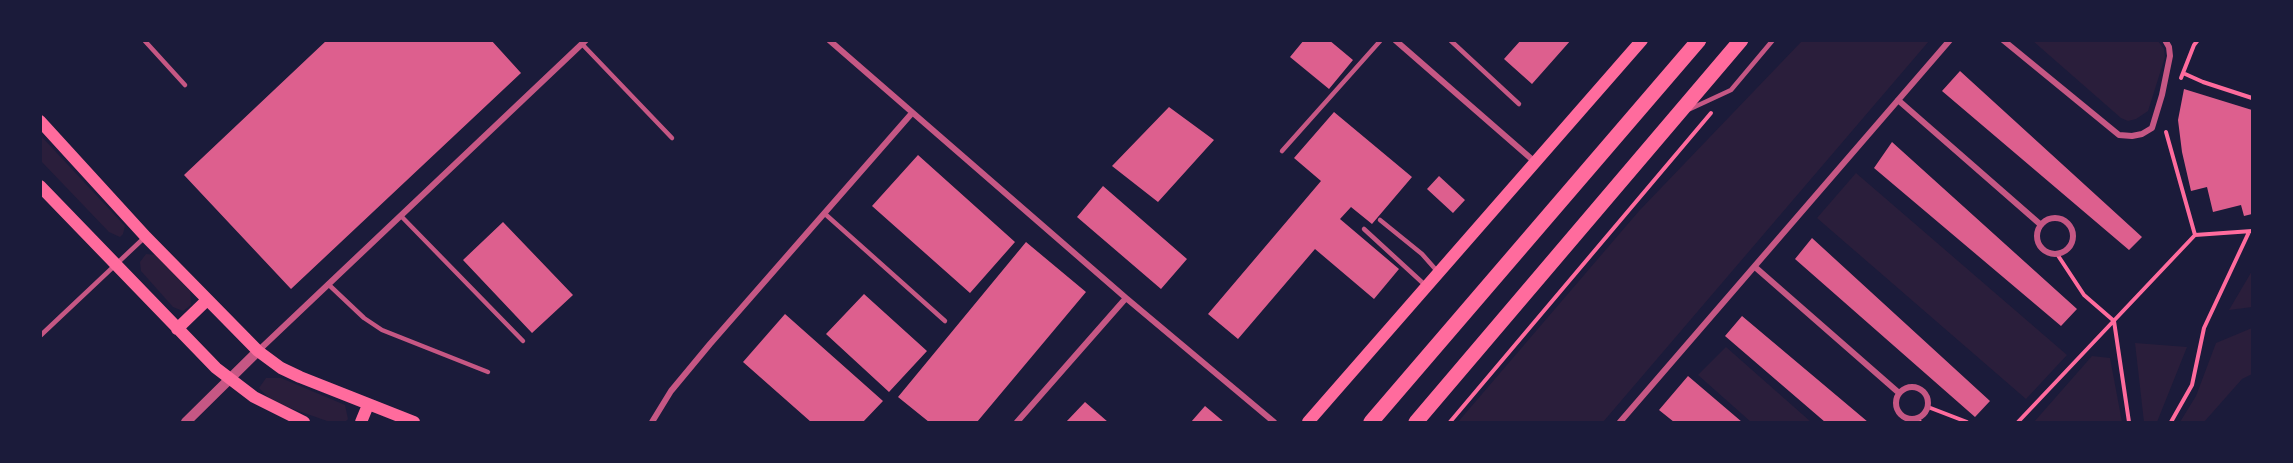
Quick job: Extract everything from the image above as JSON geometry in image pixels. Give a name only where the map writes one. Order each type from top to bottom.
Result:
[{"type":"main road","points":[[1308,423],[1642,40]]},
{"type":"main road","points":[[1371,423],[1699,40]]},
{"type":"main road","points":[[1416,423],[1741,40]]},
{"type":"main road","points":[[40,122],[146,237],[258,351],[281,368],[300,377],[414,423]]},
{"type":"main road","points":[[40,186],[177,329],[229,379],[254,397],[304,423]]},
{"type":"main road","points":[[177,329],[207,300]]},
{"type":"main road","points":[[361,423],[368,405]]},
{"type":"street","points":[[829,40],[1126,298],[1274,423]]},
{"type":"street","points":[[1395,40],[1536,162]]},
{"type":"street","points":[[1620,423],[1950,40]]},
{"type":"street","points":[[2003,40],[2119,135],[2132,136],[2142,134],[2152,128],[2170,56],[2165,40]]},
{"type":"street","points":[[186,423],[258,351],[584,42]]},
{"type":"street","points":[[1898,100],[2041,225]]},
{"type":"street","points":[[652,423],[670,391],[912,112]]},
{"type":"street","points":[[2056,218],[2067,222],[2071,227],[2073,238],[2071,244],[2057,254],[2045,251],[2038,242],[2038,230],[2041,225],[2056,218]]},
{"type":"street","points":[[1755,267],[1899,393]]},
{"type":"street","points":[[1017,423],[1126,298]]},
{"type":"street","points":[[1908,387],[1919,388],[1926,396],[1928,407],[1918,421],[1907,419],[1898,413],[1895,403],[1899,393],[1908,387]]},
{"type":"lane","points":[[144,40],[185,85]]},
{"type":"lane","points":[[1282,151],[1381,40]]},
{"type":"lane","points":[[1450,40],[1519,104]]},
{"type":"lane","points":[[1677,115],[1731,90],[1773,40]]},
{"type":"lane","points":[[584,42],[672,138]]},
{"type":"lane","points":[[824,213],[945,321]]},
{"type":"lane","points":[[401,216],[523,341]]},
{"type":"lane","points":[[1380,220],[1422,255],[1439,273]]},
{"type":"lane","points":[[1364,230],[1426,286]]},
{"type":"lane","points":[[40,336],[146,237]]},
{"type":"lane","points":[[328,284],[364,318],[382,330],[488,372]]},
{"type":"path","points":[[2180,82],[2198,40]]},
{"type":"path","points":[[2183,72],[2203,82],[2253,98]]},
{"type":"path","points":[[1450,423],[1731,90]]},
{"type":"path","points":[[2168,122],[2165,133],[2195,235]]},
{"type":"path","points":[[2018,423],[2195,235],[2251,231],[2204,328],[2192,385],[2172,423]]},
{"type":"path","points":[[2057,254],[2084,295],[2114,321],[2129,423]]},
{"type":"path","points":[[1928,407],[1967,423]]},
{"type":"shaded area","points":[[1802,41],[1929,41],[1603,422],[1458,422],[1639,211]]},
{"type":"shaded area","points":[[2033,41],[2158,41],[2164,49],[2165,57],[2148,111],[2136,119],[2128,121],[2121,118]]},
{"type":"shaded area","points":[[41,136],[125,226],[120,237],[109,232],[41,161]]},
{"type":"shaded area","points":[[1856,173],[2067,355],[2026,399],[1817,218]]},
{"type":"shaded area","points":[[146,254],[157,255],[190,291],[191,305],[183,311],[173,307],[141,271],[140,262]]},
{"type":"shaded area","points":[[2252,271],[2252,307],[2229,310]]},
{"type":"shaded area","points":[[2252,328],[2252,374],[2242,379],[2204,422],[2180,422],[2196,396],[2216,343]]},
{"type":"shaded area","points":[[2135,343],[2187,347],[2157,422],[2144,422]]},
{"type":"shaded area","points":[[1726,347],[1811,422],[1751,422],[1698,375]]},
{"type":"shaded area","points":[[2092,356],[2110,358],[2122,422],[2034,422]]},
{"type":"shaded area","points":[[266,378],[281,378],[345,405],[348,419],[345,422],[330,422],[273,402],[259,388]]},
{"type":"building","points":[[327,40],[491,40],[521,73],[291,289],[184,175]]},
{"type":"building","points":[[1304,40],[1329,40],[1353,60],[1329,89],[1290,57]]},
{"type":"building","points":[[1521,40],[1571,40],[1532,84],[1504,59]]},
{"type":"building","points":[[1960,71],[2142,237],[2129,250],[1942,91]]},
{"type":"building","points":[[2184,89],[2252,110],[2252,214],[2244,216],[2241,205],[2213,212],[2207,187],[2191,191],[2182,152],[2178,120]]},
{"type":"building","points":[[1169,107],[1214,140],[1158,202],[1112,166]]},
{"type":"building","points":[[1334,112],[1412,177],[1372,224],[1351,207],[1340,219],[1399,269],[1374,299],[1315,249],[1238,339],[1208,314],[1321,181],[1294,158]]},
{"type":"building","points":[[1892,142],[2077,309],[2061,326],[1874,168]]},
{"type":"building","points":[[918,155],[1015,242],[970,293],[872,206]]},
{"type":"building","points":[[1439,176],[1465,200],[1453,213],[1427,189]]},
{"type":"building","points":[[1103,186],[1187,259],[1161,289],[1077,217]]},
{"type":"building","points":[[503,222],[573,295],[532,333],[463,260]]},
{"type":"building","points":[[1812,238],[1990,401],[1975,417],[1795,259]]},
{"type":"building","points":[[1026,242],[1086,292],[977,422],[929,422],[898,397]]},
{"type":"building","points":[[864,294],[927,351],[889,392],[826,334]]},
{"type":"building","points":[[785,314],[883,401],[863,422],[811,422],[743,362]]},
{"type":"building","points":[[1742,316],[1868,422],[1825,422],[1725,336]]},
{"type":"building","points":[[1688,376],[1742,422],[1674,422],[1659,410]]},
{"type":"building","points":[[1085,402],[1108,422],[1066,422]]},
{"type":"building","points":[[1205,406],[1224,422],[1191,422]]}]
